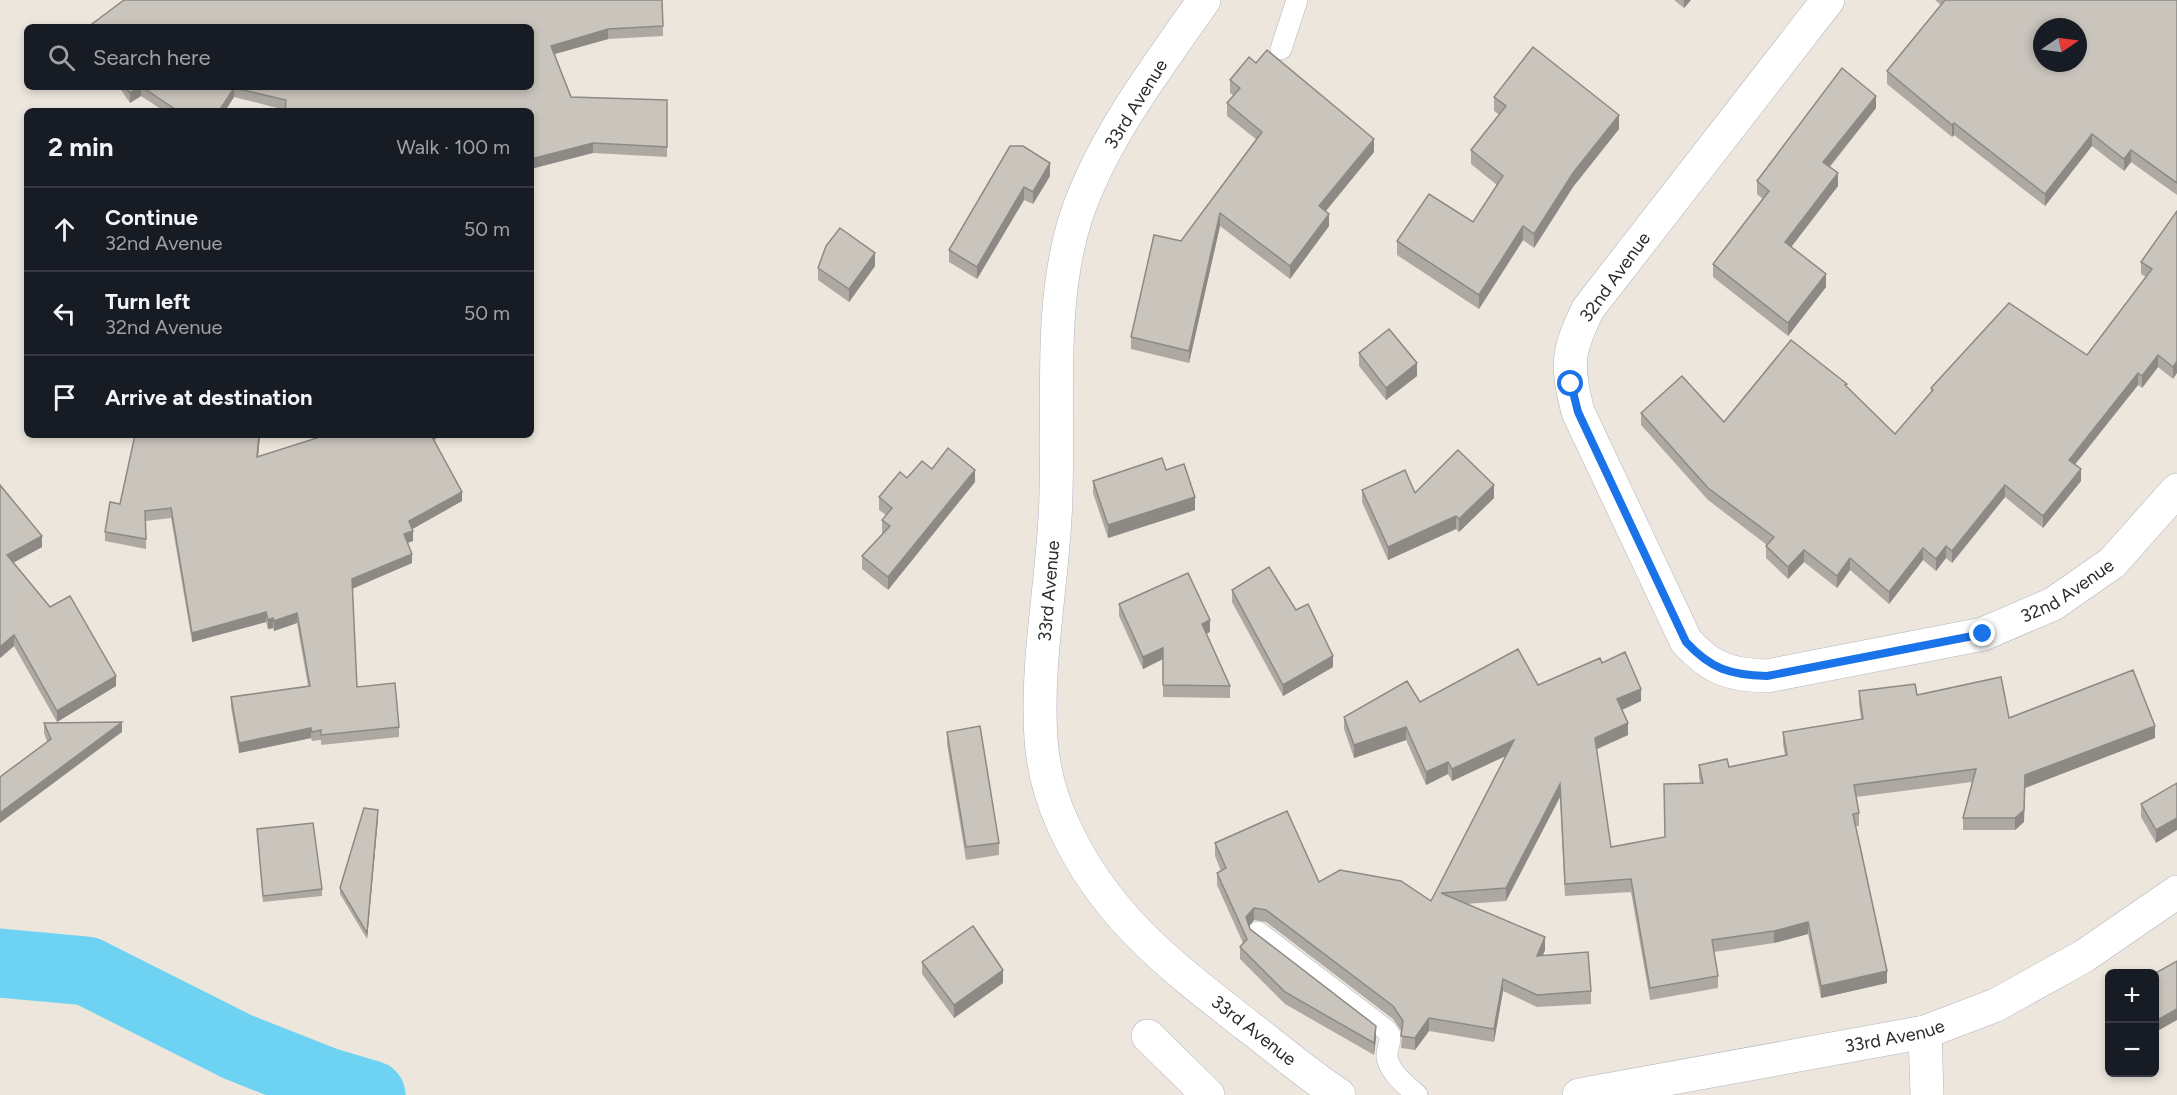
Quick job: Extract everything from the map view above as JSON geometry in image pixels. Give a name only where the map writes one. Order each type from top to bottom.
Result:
[{"type":"street","name":"33rd Avenue","points":[[1204,0],[1120,125],[1076,217],[1065,267],[1059,316],[1055,517],[1040,690],[1041,741],[1047,779],[1063,824],[1110,903],[1166,963],[1338,1095]]},
{"type":"street","name":"32nd Avenue","points":[[1828,0],[1588,309],[1568,358],[1578,412],[1686,642],[1700,657],[1718,668],[1738,675],[1767,676],[1983,634],[2053,604],[2112,563],[2177,489]]},
{"type":"street","name":"33rd Avenue","points":[[1580,1095],[1925,1032],[1996,1005],[2084,956],[2177,892]]},
{"type":"street","points":[[1925,1032],[1927,1095]]},
{"type":"street","points":[[1148,1036],[1208,1095]]},
{"type":"lane","points":[[1281,49],[1297,0]]},
{"type":"lane","points":[[1258,932],[1385,1029],[1390,1035],[1386,1056],[1391,1068],[1399,1079],[1417,1095]]},
{"type":"building","points":[[124,0],[662,0],[663,26],[608,29],[551,46],[571,97],[667,100],[667,147],[593,143],[534,158],[534,108],[285,108],[286,100],[243,90],[534,90],[534,24],[92,24]]},
{"type":"building","points":[[1945,0],[2177,0],[2177,183],[2131,150],[2124,159],[2092,134],[2045,194],[1954,123],[1952,125],[1887,71]]},
{"type":"building","points":[[1533,47],[1619,115],[1573,173],[1534,234],[1523,226],[1479,295],[1397,241],[1429,194],[1473,222],[1503,176],[1471,150],[1506,106],[1494,97]]},
{"type":"building","points":[[1267,50],[1374,139],[1319,206],[1329,214],[1290,266],[1220,213],[1189,351],[1131,337],[1154,235],[1181,241],[1262,132],[1227,103],[1240,88],[1230,80],[1249,57],[1256,63]]},
{"type":"building","points":[[1842,68],[1876,96],[1823,162],[1838,173],[1785,242],[1826,274],[1788,323],[1713,264],[1769,191],[1757,181]]},
{"type":"building","points":[[146,90],[233,90],[221,108],[174,108]]},
{"type":"building","points":[[1010,146],[1023,146],[1050,163],[1033,192],[1024,187],[977,267],[949,250]]},
{"type":"building","points":[[2177,211],[2177,361],[2173,367],[2158,355],[2142,376],[2138,373],[2069,460],[2081,469],[2043,516],[2005,485],[1952,551],[1946,546],[1936,559],[1923,548],[1889,592],[1850,558],[1837,576],[1804,550],[1788,567],[1766,546],[1774,537],[1708,488],[1641,413],[1682,376],[1724,422],[1791,340],[1847,384],[1845,385],[1895,434],[1933,390],[1931,388],[2009,303],[2087,355],[2152,269],[2141,262]]},
{"type":"building","points":[[840,228],[875,253],[849,289],[818,268],[826,246]]},
{"type":"building","points":[[1389,329],[1417,363],[1386,388],[1359,353]]},
{"type":"building","points":[[134,438],[259,438],[257,457],[317,438],[433,438],[462,492],[409,521],[413,531],[404,534],[412,554],[352,579],[357,687],[395,683],[399,727],[321,735],[321,730],[312,732],[311,728],[239,743],[231,697],[310,686],[297,613],[274,621],[273,618],[268,620],[266,612],[192,633],[171,508],[145,511],[146,539],[105,532],[110,502],[120,504]]},
{"type":"building","points":[[948,448],[975,470],[888,577],[862,556],[890,526],[882,520],[892,508],[879,497],[900,472],[907,478],[922,461],[932,469]]},
{"type":"building","points":[[1458,450],[1494,485],[1459,519],[1456,516],[1388,547],[1362,490],[1405,470],[1415,493]]},
{"type":"building","points":[[1162,458],[1166,470],[1184,464],[1195,497],[1108,525],[1093,481]]},
{"type":"building","points":[[0,485],[42,536],[7,555],[50,607],[70,596],[116,676],[57,711],[14,635],[0,647]]},
{"type":"building","points":[[1269,567],[1296,610],[1308,604],[1333,656],[1283,685],[1232,590]]},
{"type":"building","points":[[1188,573],[1210,620],[1202,624],[1230,686],[1163,685],[1163,648],[1143,657],[1119,604]]},
{"type":"building","points":[[1518,649],[1538,685],[1600,658],[1602,663],[1625,652],[1641,689],[1617,699],[1628,723],[1595,738],[1611,847],[1665,837],[1664,784],[1703,783],[1699,765],[1727,759],[1729,767],[1787,755],[1783,732],[1863,719],[1859,691],[1915,684],[1917,695],[2001,677],[2009,718],[2133,670],[2155,726],[2025,775],[2024,810],[2015,818],[1963,818],[1976,769],[1854,785],[1859,813],[1853,814],[1887,971],[1821,986],[1808,922],[1774,931],[1712,940],[1718,976],[1650,988],[1631,879],[1565,884],[1560,784],[1506,888],[1441,893],[1545,937],[1537,956],[1588,952],[1591,991],[1537,995],[1503,979],[1494,1029],[1429,1018],[1415,1038],[1401,1036],[1403,1021],[1393,1006],[1266,910],[1254,908],[1246,917],[1250,929],[1376,1026],[1374,1043],[1285,992],[1240,947],[1247,939],[1217,873],[1226,868],[1215,843],[1287,811],[1319,882],[1340,870],[1401,881],[1431,901],[1514,740],[1452,769],[1448,762],[1426,772],[1406,727],[1354,745],[1344,717],[1407,681],[1420,702]]},
{"type":"building","points":[[122,722],[0,813],[0,777],[51,739],[44,723]]},
{"type":"building","points":[[980,726],[999,843],[966,847],[947,732]]},
{"type":"building","points":[[2177,783],[2177,818],[2156,830],[2141,804]]},
{"type":"building","points":[[364,808],[378,810],[367,933],[340,888]]},
{"type":"building","points":[[313,823],[322,889],[263,896],[257,829]]},
{"type":"building","points":[[973,926],[1003,970],[954,1005],[922,962]]},
{"type":"building","points":[[2177,961],[2177,1009],[2159,1019],[2159,971]]},
{"type":"waterway","points":[[0,963],[87,971],[238,1047],[327,1082],[371,1095]]},
{"type":"route","points":[[1571,384],[1578,412],[1686,642],[1700,657],[1718,668],[1738,675],[1767,676],[1983,634]]}]
